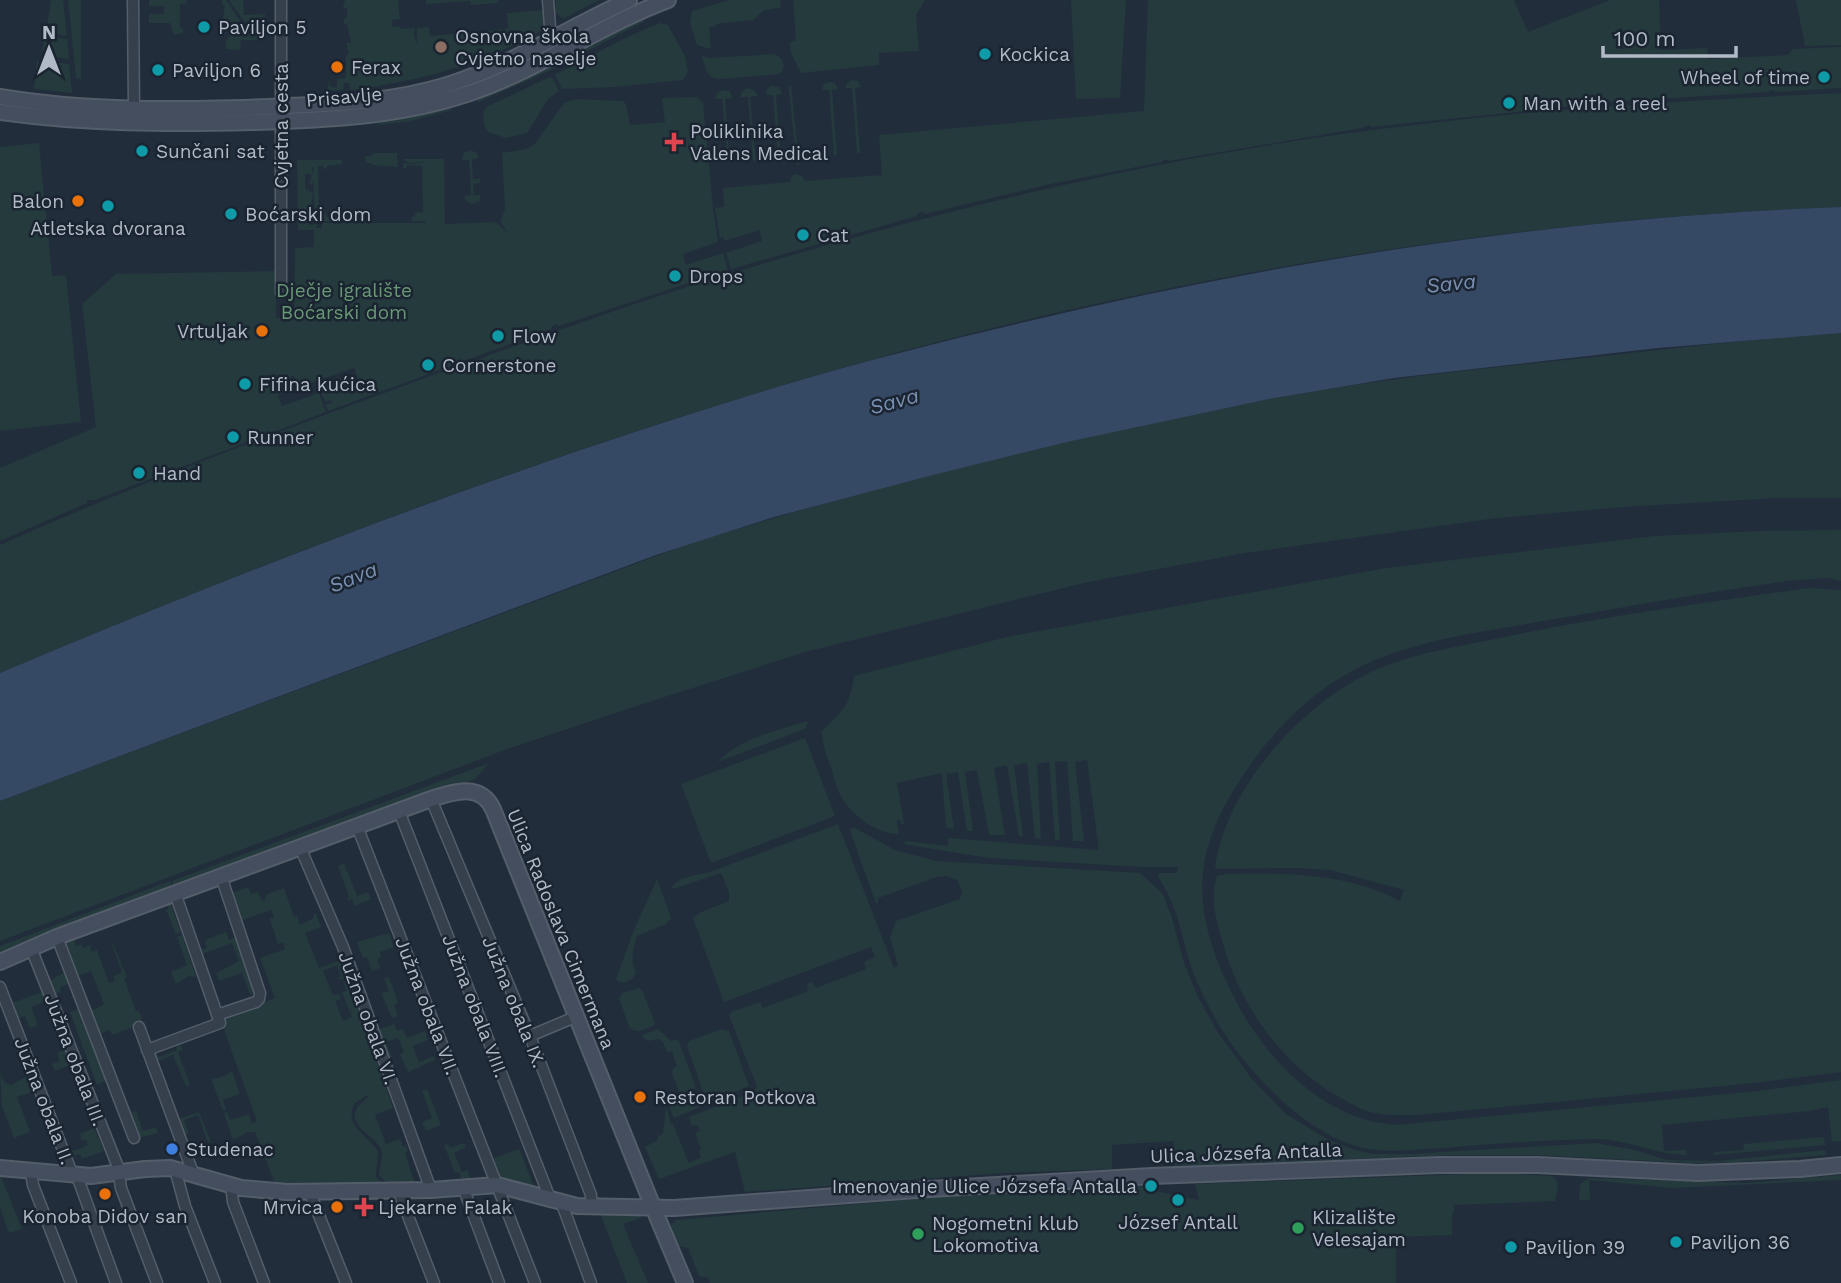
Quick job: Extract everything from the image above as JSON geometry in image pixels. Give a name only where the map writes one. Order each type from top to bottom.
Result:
[{"type":"street","points":[[133,0],[134,110]]},
{"type":"street","name":"Cvjetna cesta","points":[[281,0],[281,293]]},
{"type":"street","points":[[548,0],[551,40]]},
{"type":"street","name":"Prisavlje","points":[[0,112],[60,120],[131,124],[281,114],[376,100],[432,89],[485,72],[629,0]]},
{"type":"street","name":"Prisavlje","points":[[0,97],[50,104],[134,110],[370,116],[446,101],[515,75],[611,25],[668,0]]},
{"type":"street","name":"Ulica Radoslava Cimermana","points":[[0,962],[57,937],[431,799],[464,790],[478,793],[490,803],[685,1283]]},
{"type":"street","name":"Južna obala IX.","points":[[431,799],[530,1036],[591,1195],[592,1207]]},
{"type":"street","name":"Južna obala VIII.","points":[[399,811],[556,1203],[591,1283]]},
{"type":"street","name":"Južna obala VII.","points":[[357,826],[535,1283]]},
{"type":"street","name":"Južna obala VI.","points":[[300,847],[343,947],[431,1190]]},
{"type":"street","points":[[147,1050],[259,999],[260,993],[221,876]]},
{"type":"street","points":[[176,893],[219,1019]]},
{"type":"street","name":"Južna obala III.","points":[[57,937],[134,1138]]},
{"type":"street","name":"Južna obala III.","points":[[32,948],[118,1167],[121,1188],[157,1283]]},
{"type":"street","name":"Južna obala II.","points":[[0,987],[116,1283]]},
{"type":"street","points":[[530,1036],[575,1017]]},
{"type":"street","points":[[139,1027],[193,1173]]},
{"type":"street","name":"Ulica Józsefa Antalla","points":[[0,1168],[75,1176],[155,1168],[175,1169],[241,1188],[310,1193],[431,1190],[497,1185],[556,1203],[592,1207],[674,1208],[1138,1177],[1439,1165],[1537,1165],[1698,1173],[1841,1165]]},
{"type":"street","points":[[175,1169],[185,1206],[215,1283]]},
{"type":"street","points":[[32,1172],[33,1185],[71,1283]]},
{"type":"street","points":[[231,1185],[233,1202],[264,1283]]},
{"type":"street","points":[[463,1187],[499,1283]]},
{"type":"street","points":[[398,1190],[434,1283]]},
{"type":"street","points":[[310,1193],[346,1283]]},
{"type":"green space","points":[[51,0],[63,0],[67,36],[46,33]]},
{"type":"green space","points":[[68,0],[81,0],[81,79],[76,78]]},
{"type":"green space","points":[[149,0],[186,0],[186,3],[180,4],[180,28],[184,30],[182,33],[174,35],[170,23],[149,23],[149,14],[164,14],[164,6],[149,6]]},
{"type":"green space","points":[[222,0],[226,0],[243,25],[230,24],[223,19],[225,5],[222,5]]},
{"type":"green space","points":[[229,0],[243,0],[244,15],[265,14],[265,25],[245,23]]},
{"type":"green space","points":[[345,0],[398,0],[400,19],[392,20],[392,27],[415,28],[417,44],[417,28],[429,27],[430,36],[508,29],[507,13],[543,10],[546,21],[543,28],[533,36],[458,67],[354,90],[350,90],[349,83],[344,83],[343,90],[327,91],[330,79],[330,87],[337,88],[337,79],[346,78],[346,55],[349,54],[346,43],[351,43],[347,24],[344,24],[344,18],[347,18],[347,8],[343,8]]},
{"type":"green space","points":[[426,0],[498,0],[498,3],[471,5],[470,1],[426,4]]},
{"type":"green space","points":[[556,0],[599,0],[563,19],[555,12]]},
{"type":"green space","points":[[730,0],[780,0],[781,7],[763,11],[753,20],[709,27],[711,49],[697,45],[690,23],[692,11]]},
{"type":"green space","points":[[793,0],[925,0],[916,15],[919,51],[879,53],[879,65],[801,73],[791,53],[790,42],[796,40]]},
{"type":"green space","points":[[1071,0],[1126,0],[1120,98],[1076,99]]},
{"type":"green space","points":[[1148,0],[1514,0],[1528,32],[1610,0],[1659,0],[1661,50],[1707,48],[1708,59],[1788,55],[1793,49],[1841,47],[1841,88],[1607,101],[1371,127],[1369,125],[1168,161],[1166,159],[925,214],[923,212],[917,216],[731,269],[726,253],[762,241],[759,230],[725,241],[723,237],[720,238],[715,208],[724,207],[723,188],[790,182],[796,174],[802,176],[805,181],[882,175],[879,135],[1144,111]]},
{"type":"green space","points":[[1796,0],[1841,0],[1841,45],[1805,46]]},
{"type":"green space","points":[[634,18],[645,21],[551,70],[476,103],[482,94]]},
{"type":"green space","points":[[659,23],[668,25],[685,56],[688,71],[683,80],[562,89],[555,75]]},
{"type":"green space","points":[[232,33],[263,33],[263,40],[241,40],[240,50],[226,49],[226,41]]},
{"type":"green space","points":[[44,36],[67,39],[69,59],[42,55]]},
{"type":"green space","points":[[774,54],[783,62],[779,74],[720,79],[709,75],[702,56],[710,58]]},
{"type":"green space","points":[[37,61],[69,64],[72,93],[34,89]]},
{"type":"green space","points":[[550,77],[559,91],[548,99],[527,133],[506,138],[488,132],[483,113],[488,106]]},
{"type":"green space","points":[[852,80],[858,81],[861,87],[855,88],[860,153],[857,153],[852,88],[845,88]]},
{"type":"green space","points":[[835,83],[838,89],[832,90],[837,155],[834,155],[829,90],[822,90],[824,84]]},
{"type":"green space","points":[[791,85],[799,164],[797,166],[789,91]]},
{"type":"green space","points":[[771,86],[779,87],[782,94],[776,95],[781,159],[778,160],[773,95],[766,95]]},
{"type":"green space","points":[[747,88],[754,90],[758,96],[750,97],[756,161],[753,161],[748,97],[740,97]]},
{"type":"green space","points":[[729,91],[733,98],[725,99],[730,163],[722,99],[715,99],[717,93]]},
{"type":"green space","points":[[1841,93],[1841,207],[1708,214],[1440,242],[1174,287],[1042,316],[784,385],[585,449],[388,518],[0,673],[0,545],[159,478],[266,437],[564,328],[700,283],[856,237],[1015,196],[1254,148],[1335,135],[1524,113]]},
{"type":"green space","name":"Dječje igralište Boćarski dom","points":[[697,97],[703,103],[718,242],[683,254],[686,265],[723,253],[728,270],[559,326],[557,324],[551,329],[328,411],[325,404],[331,403],[332,400],[325,402],[321,392],[358,379],[354,368],[299,387],[296,386],[294,375],[291,377],[290,391],[278,395],[282,406],[319,393],[326,412],[95,500],[87,500],[87,503],[0,541],[0,468],[96,427],[82,304],[116,274],[276,271],[276,318],[294,318],[295,248],[314,247],[314,230],[298,230],[297,160],[342,160],[342,164],[327,166],[326,169],[318,166],[319,213],[326,214],[327,217],[331,215],[331,221],[319,221],[315,218],[313,179],[312,185],[309,184],[312,174],[305,174],[305,189],[313,193],[309,225],[317,224],[317,228],[322,228],[322,223],[426,223],[412,221],[412,215],[415,218],[415,213],[423,212],[422,166],[407,165],[407,168],[403,168],[403,163],[409,164],[427,162],[408,163],[403,159],[444,159],[445,224],[496,222],[508,233],[500,221],[505,209],[502,153],[526,149],[535,144],[564,103],[576,99],[623,101],[630,125],[665,122],[662,98]]},
{"type":"green space","points":[[450,104],[452,110],[407,122],[375,125],[395,117]]},
{"type":"green space","points":[[39,143],[52,276],[66,275],[81,422],[0,431],[0,147]]},
{"type":"green space","points":[[476,152],[479,158],[472,159],[473,179],[480,179],[480,183],[473,184],[474,195],[481,195],[479,202],[472,204],[466,201],[464,196],[471,195],[469,160],[462,160],[464,153]]},
{"type":"green space","points":[[374,153],[397,153],[398,167],[366,163],[365,156]]},
{"type":"green space","points":[[1841,333],[1841,498],[1776,498],[1497,518],[1245,553],[1088,582],[805,652],[652,701],[510,748],[0,941],[0,801],[694,542],[836,500],[980,462],[1124,428],[1269,399],[1455,372]]},
{"type":"green space","points":[[1841,530],[1841,581],[1828,578],[1787,581],[1490,630],[1420,645],[1354,670],[1302,706],[1272,737],[1246,771],[1220,816],[1209,843],[1203,894],[1205,920],[1212,946],[1236,1001],[1249,1023],[1264,1045],[1301,1084],[1346,1112],[1370,1121],[1396,1125],[1758,1091],[1841,1080],[1841,1141],[1832,1142],[1828,1107],[1662,1125],[1664,1151],[1686,1150],[1687,1155],[1663,1152],[1605,1139],[1390,1151],[1359,1147],[1338,1139],[1317,1128],[1276,1096],[1241,1057],[1215,1018],[1194,975],[1173,905],[1157,876],[1160,873],[1177,873],[1178,867],[989,858],[903,844],[906,841],[948,846],[948,838],[1099,850],[1087,760],[1075,762],[1084,841],[1073,841],[1067,761],[1055,762],[1060,840],[1055,840],[1049,762],[1037,764],[1041,839],[1035,838],[1027,763],[1014,765],[1023,837],[1019,836],[1007,765],[994,768],[1005,835],[989,835],[977,770],[965,772],[973,831],[967,831],[958,772],[946,774],[954,829],[946,827],[942,773],[897,783],[904,824],[901,824],[900,820],[897,821],[899,834],[874,828],[847,805],[838,791],[824,745],[822,731],[844,707],[851,694],[854,676],[1007,637],[1386,568],[1655,536]]},
{"type":"green space","points":[[1809,588],[1841,590],[1841,1072],[1754,1083],[1418,1115],[1391,1115],[1366,1111],[1345,1100],[1320,1085],[1283,1052],[1253,1012],[1231,967],[1215,910],[1217,876],[1293,874],[1337,879],[1379,891],[1400,901],[1404,890],[1330,870],[1215,867],[1233,810],[1249,782],[1268,756],[1313,710],[1363,676],[1427,653],[1612,617]]},
{"type":"green space","points":[[808,722],[805,729],[717,762],[736,747]]},
{"type":"green space","points":[[805,738],[835,816],[711,863],[681,784]]},
{"type":"green space","points":[[489,763],[475,779],[174,887],[172,881]]},
{"type":"green space","points":[[838,824],[894,968],[898,965],[890,938],[896,921],[960,899],[962,892],[958,881],[947,876],[937,877],[878,898],[877,906],[850,831],[853,827],[895,850],[936,861],[1140,873],[1163,894],[1184,963],[1198,997],[1217,1031],[1252,1079],[1286,1114],[1329,1140],[1355,1150],[1374,1154],[1408,1154],[1596,1143],[1635,1150],[1667,1160],[1718,1161],[1825,1150],[1826,1155],[1693,1163],[1536,1155],[1456,1155],[1174,1166],[1174,1141],[1112,1145],[1112,1169],[1003,1173],[745,1192],[735,1152],[659,1179],[645,1147],[658,1140],[663,1133],[666,1106],[689,1163],[701,1157],[701,1148],[695,1133],[700,1130],[697,1125],[692,1126],[689,1117],[753,1092],[757,1087],[729,1015],[760,1002],[763,1008],[808,991],[807,984],[812,982],[816,988],[866,969],[864,962],[875,957],[871,947],[724,1002],[693,918],[729,901],[729,892],[721,873],[673,889],[672,886],[685,878],[710,872]]},
{"type":"green space","points":[[344,863],[357,896],[368,892],[371,899],[355,906],[352,899],[347,901],[349,897],[338,866]]},
{"type":"green space","points":[[657,879],[671,918],[666,924],[637,936],[633,950],[636,973],[629,981],[619,982],[616,979],[633,932]]},
{"type":"green space","points":[[170,881],[173,888],[0,957],[0,946]]},
{"type":"green space","points":[[248,887],[251,894],[258,892],[262,901],[266,899],[265,895],[284,888],[294,917],[297,916],[300,925],[314,918],[316,913],[321,927],[305,933],[319,968],[340,960],[347,978],[339,980],[341,976],[337,965],[323,971],[333,995],[339,994],[341,999],[335,1001],[343,1021],[352,1017],[342,992],[347,991],[343,982],[348,980],[393,1108],[375,1115],[386,1144],[400,1139],[403,1147],[406,1146],[408,1151],[405,1153],[415,1184],[388,1184],[379,1175],[382,1152],[379,1145],[356,1121],[358,1106],[367,1095],[354,1104],[352,1119],[358,1130],[378,1151],[376,1177],[384,1185],[299,1187],[275,1184],[255,1132],[248,1132],[233,1140],[224,1113],[227,1112],[230,1120],[249,1114],[252,1123],[257,1121],[223,1027],[227,1025],[224,1018],[275,998],[260,958],[285,949],[283,942],[278,944],[270,919],[274,917],[271,910],[243,920],[232,893]]},
{"type":"green space","points":[[170,902],[181,933],[176,934],[166,910],[169,909],[164,905]]},
{"type":"green space","points":[[90,932],[91,934],[74,940],[76,946],[81,944],[83,948],[92,944],[92,952],[97,950],[109,983],[115,981],[113,976],[122,972],[113,944],[127,977],[124,978],[136,1011],[139,1011],[143,1023],[112,1035],[110,1030],[98,1035],[85,1003],[89,1001],[93,1010],[104,1004],[91,971],[75,977],[62,942]]},
{"type":"green space","points":[[226,932],[229,940],[235,937],[254,988],[251,996],[242,973],[219,981],[216,973],[239,961],[232,943],[202,954],[201,950],[207,948],[205,940]]},
{"type":"green space","points":[[389,933],[394,947],[380,952],[381,957],[377,959],[380,968],[372,971],[357,942]]},
{"type":"green space","points":[[182,935],[196,977],[189,976],[176,984],[171,972],[187,965],[177,937]]},
{"type":"green space","points":[[66,971],[70,984],[60,987],[61,992],[53,995],[48,982]]},
{"type":"green space","points":[[389,977],[398,1003],[394,1005],[398,1016],[392,1018],[381,993],[389,991],[384,979]]},
{"type":"green space","points":[[639,988],[655,1023],[634,1031],[629,1026],[619,999],[622,993]]},
{"type":"green space","points":[[42,992],[46,1001],[31,1007],[38,1025],[30,1028],[25,1016],[18,1018],[12,1003]]},
{"type":"green space","points":[[78,1009],[105,1077],[105,1081],[97,1085],[70,1012]]},
{"type":"green space","points":[[394,1024],[397,1031],[403,1029],[407,1038],[425,1031],[428,1040],[413,1046],[419,1062],[434,1056],[435,1060],[408,1072],[400,1054],[404,1052],[398,1038],[386,1042],[392,1057],[387,1058],[378,1030]]},
{"type":"green space","points":[[658,1029],[671,1041],[678,1039],[696,1088],[680,1094],[672,1073],[677,1066],[672,1051],[667,1052],[659,1039],[648,1041],[643,1038],[643,1035]]},
{"type":"green space","points":[[722,1029],[729,1031],[749,1086],[711,1102],[705,1097],[687,1046],[689,1041]]},
{"type":"green space","points":[[175,1043],[181,1045],[183,1050],[178,1052],[190,1085],[186,1086],[173,1055],[158,1061],[170,1092],[168,1093],[154,1056],[156,1051],[159,1057],[177,1050]]},
{"type":"green space","points":[[66,1049],[72,1064],[55,1071],[52,1064],[60,1061],[57,1053]]},
{"type":"green space","points":[[232,1071],[240,1094],[223,1100],[226,1109],[223,1111],[211,1079]]},
{"type":"green space","points":[[0,1073],[5,1083],[11,1085],[29,1075],[36,1091],[17,1097],[30,1132],[14,1138],[2,1106]]},
{"type":"green space","points":[[427,1089],[441,1125],[426,1131],[422,1122],[432,1118],[422,1091]]},
{"type":"green space","points":[[698,1094],[700,1107],[674,1118],[668,1104]]},
{"type":"green space","points":[[136,1111],[143,1131],[156,1127],[158,1133],[138,1138],[128,1114]]},
{"type":"green space","points":[[199,1112],[211,1142],[208,1143],[198,1115],[184,1120],[189,1133],[183,1135],[178,1119]]},
{"type":"green space","points":[[94,1128],[104,1151],[82,1159],[80,1154],[72,1156],[69,1148],[74,1151],[88,1145],[86,1140],[82,1141],[80,1134]]},
{"type":"green space","points":[[1824,1137],[1825,1145],[1713,1155],[1714,1152],[1743,1150],[1744,1144]]},
{"type":"green space","points":[[464,1143],[466,1147],[454,1153],[462,1172],[467,1170],[471,1180],[462,1181],[459,1172],[455,1173],[444,1145],[448,1144],[450,1148]]},
{"type":"green space","points":[[519,1149],[535,1189],[500,1178],[492,1159]]},
{"type":"green space","points":[[1497,1173],[1552,1176],[1558,1185],[1555,1201],[1454,1205],[1452,1235],[1396,1237],[1396,1283],[710,1283],[708,1278],[699,1276],[688,1248],[677,1246],[671,1225],[676,1220],[961,1195],[1147,1185],[1151,1190],[1175,1195],[1175,1202],[1178,1204],[1184,1197],[1199,1200],[1195,1184]]},
{"type":"green space","points":[[0,1174],[22,1229],[9,1233],[0,1208]]},
{"type":"green space","points":[[1841,1175],[1841,1180],[1672,1188],[1589,1180],[1590,1200],[1579,1200],[1580,1184],[1589,1178],[1746,1183]]},
{"type":"green space","points":[[600,1213],[639,1213],[641,1218],[623,1224],[648,1283],[627,1283]]},
{"type":"water","name":"Sava","points":[[1841,207],[1841,333],[1658,348],[1394,378],[1269,399],[1067,442],[933,475],[774,517],[656,555],[0,801],[0,673],[388,518],[684,416],[814,376],[934,344],[1227,278],[1430,244],[1533,231],[1635,220]]},
{"type":"place","name":"Paviljon 5","points":[[204,27]]},
{"type":"place","name":"Osnovna škola Cvjetno naselje","points":[[441,47]]},
{"type":"place","name":"Kockica","points":[[985,54]]},
{"type":"place","name":"Ferax","points":[[337,67]]},
{"type":"place","name":"Paviljon 6","points":[[158,70]]},
{"type":"place","name":"Wheel of time","points":[[1824,77]]},
{"type":"place","name":"Man with a reel","points":[[1509,103]]},
{"type":"place","name":"Poliklinika Valens Medical","points":[[674,142]]},
{"type":"place","name":"Sunčani sat","points":[[142,151]]},
{"type":"place","name":"Balon","points":[[78,201]]},
{"type":"place","name":"Atletska dvorana","points":[[108,206]]},
{"type":"place","name":"Boćarski dom","points":[[231,214]]},
{"type":"place","name":"Cat","points":[[803,235]]},
{"type":"place","name":"Drops","points":[[675,276]]},
{"type":"place","name":"Vrtuljak","points":[[262,331]]},
{"type":"place","name":"Flow","points":[[498,336]]},
{"type":"place","name":"Cornerstone","points":[[428,365]]},
{"type":"place","name":"Fifina kućica","points":[[245,384]]},
{"type":"place","name":"Runner","points":[[233,437]]},
{"type":"place","name":"Hand","points":[[139,473]]},
{"type":"place","name":"Restoran Potkova","points":[[640,1097]]},
{"type":"place","name":"Studenac","points":[[172,1149]]},
{"type":"place","name":"Imenovanje Ulice Józsefa Antalla","points":[[1151,1186]]},
{"type":"place","name":"Konoba Didov san","points":[[105,1194]]},
{"type":"place","name":"József Antall","points":[[1178,1200]]},
{"type":"place","name":"Mrvica","points":[[337,1207]]},
{"type":"place","name":"Ljekarne Falak","points":[[364,1207]]},
{"type":"place","name":"Klizalište Velesajam","points":[[1298,1228]]},
{"type":"place","name":"Nogometni klub Lokomotiva","points":[[918,1234]]},
{"type":"place","name":"Paviljon 36","points":[[1676,1242]]},
{"type":"place","name":"Paviljon 39","points":[[1511,1247]]}]
